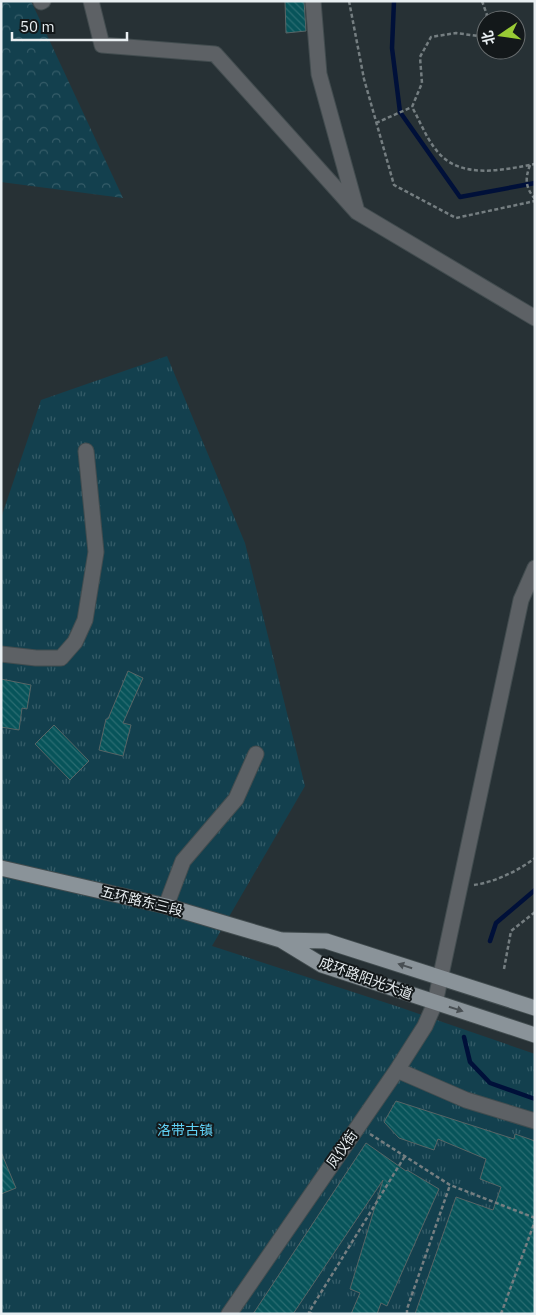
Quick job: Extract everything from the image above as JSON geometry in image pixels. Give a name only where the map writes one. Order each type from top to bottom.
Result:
[{"type":"main road","name":"五环路东三段","points":[[1,868],[166,906],[281,940]]},
{"type":"main road","name":"成环路阳光大道","points":[[281,940],[326,941],[535,1008]]},
{"type":"main road","name":"成环路阳光大道","points":[[281,940],[322,964],[535,1035]]},
{"type":"street","points":[[91,1],[102,46],[215,54],[357,212],[535,318]]},
{"type":"street","points":[[313,1],[319,74],[357,212]]},
{"type":"street","points":[[1,654],[36,658],[61,658],[75,642],[85,620],[96,552],[86,451]]},
{"type":"street","name":"凤仪街","points":[[229,1314],[396,1070],[425,1026],[435,1002],[521,600],[535,568]]},
{"type":"street","points":[[166,906],[183,861],[236,799],[256,754]]},
{"type":"street","points":[[396,1070],[466,1100],[535,1121]]},
{"type":"path","points":[[349,1],[364,79],[394,185],[456,218],[535,200],[526,185],[530,165]]},
{"type":"path","points":[[376,123],[412,106],[422,84],[420,56],[431,37],[456,33],[478,36],[487,15],[482,1]]},
{"type":"path","points":[[412,106],[437,152],[456,167],[478,172],[535,164]]},
{"type":"path","points":[[460,886],[488,883],[535,858]]},
{"type":"path","points":[[504,969],[511,931],[535,912]]},
{"type":"path","points":[[358,1127],[450,1185],[535,1220],[501,1314]]},
{"type":"path","points":[[312,1314],[310,1312],[405,1156]]},
{"type":"path","points":[[407,1314],[407,1309],[450,1185]]},
{"type":"green space","points":[[1,1],[31,1],[123,198],[1,182]]},
{"type":"green space","name":"洛带古镇","points":[[167,356],[245,543],[305,786],[212,946],[535,1054],[535,1314],[1,1314],[1,518],[41,400]]},
{"type":"building","points":[[285,1],[304,1],[306,31],[286,33]]},
{"type":"building","points":[[128,671],[143,678],[123,723],[131,725],[123,756],[99,750],[106,719],[108,719]]},
{"type":"building","points":[[1,679],[31,685],[27,709],[22,708],[19,730],[1,727]]},
{"type":"building","points":[[54,725],[89,761],[70,780],[35,744]]},
{"type":"building","points":[[396,1101],[514,1139],[515,1134],[535,1141],[535,1314],[415,1314],[456,1197],[493,1210],[501,1187],[480,1179],[486,1159],[438,1139],[434,1150],[399,1138],[384,1122]]},
{"type":"building","points":[[366,1143],[406,1171],[439,1189],[387,1306],[381,1303],[377,1314],[351,1314],[360,1293],[350,1289],[383,1180],[293,1314],[253,1314]]},
{"type":"building","points":[[1,1152],[16,1188],[1,1194]]},
{"type":"waterway","points":[[394,1],[392,48],[400,112],[460,197],[535,183]]},
{"type":"waterway","points":[[490,941],[496,923],[535,890]]},
{"type":"waterway","points":[[464,1037],[470,1062],[490,1083],[535,1099]]}]
